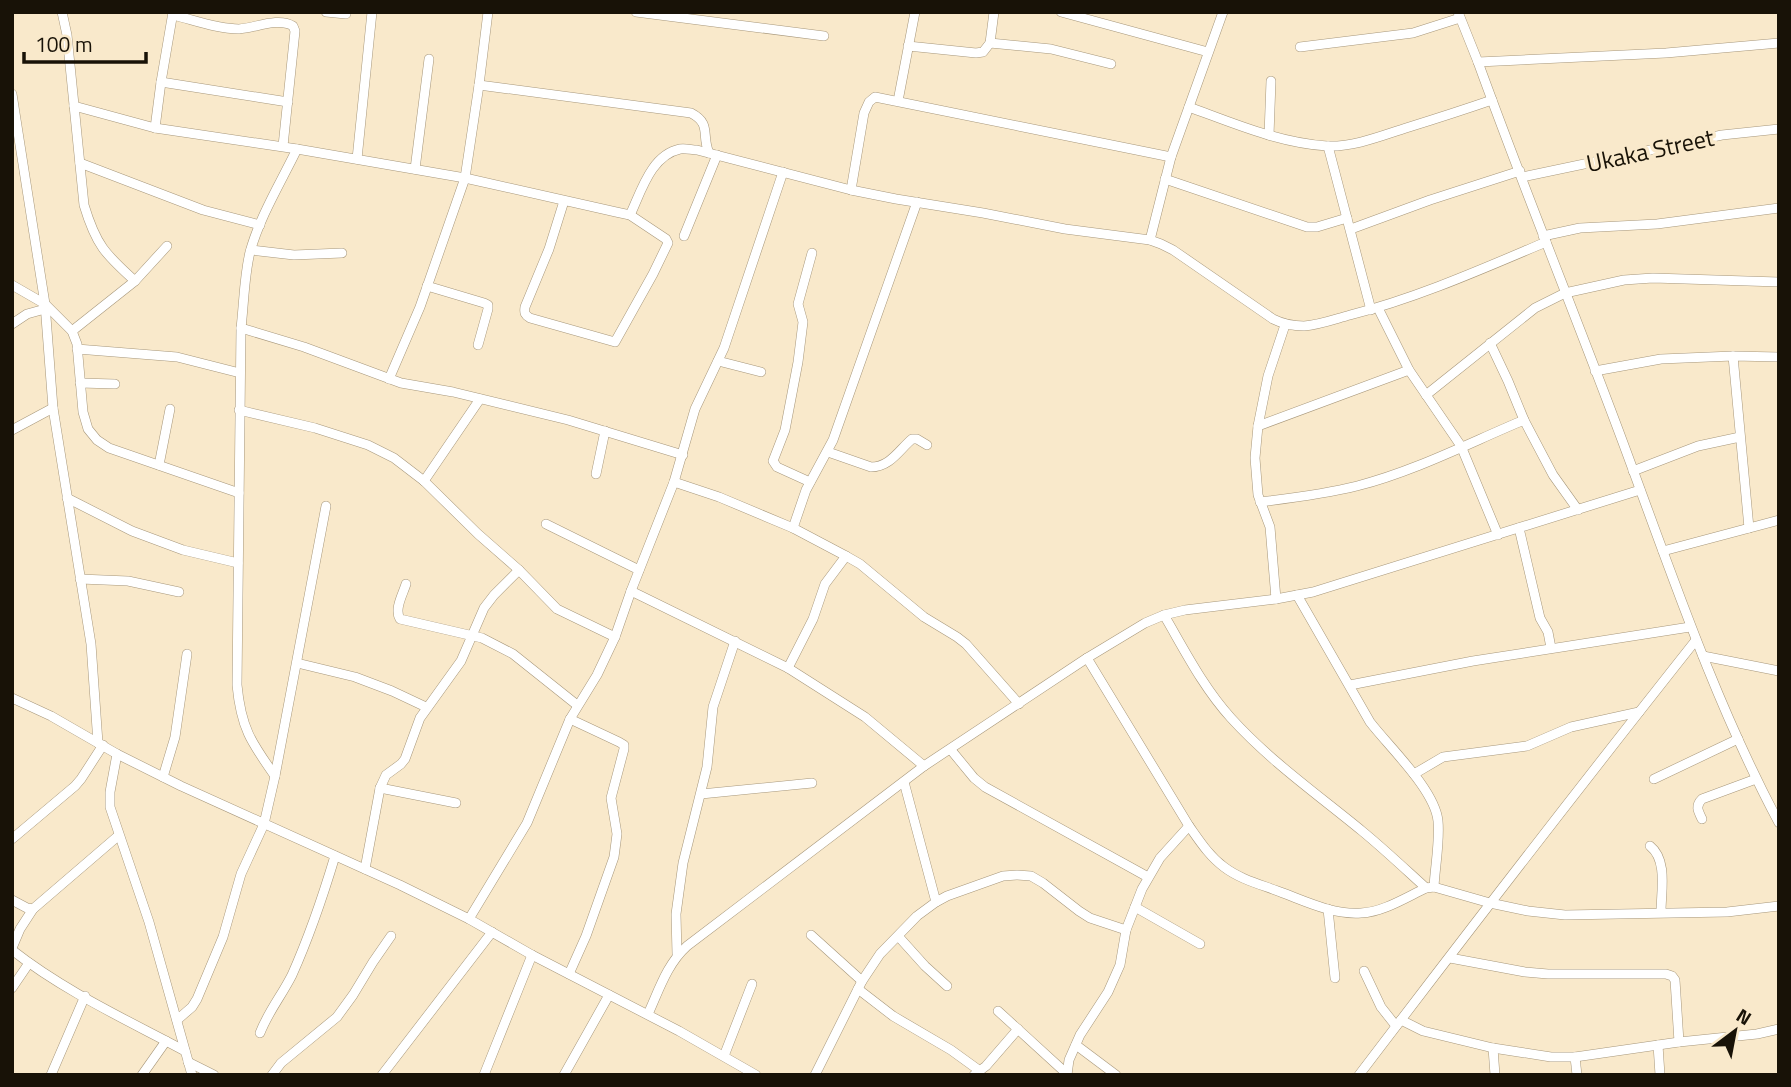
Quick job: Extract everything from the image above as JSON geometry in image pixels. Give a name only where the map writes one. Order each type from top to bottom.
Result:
[{"type":"street","points":[[62,12],[67,35],[84,205],[99,244],[135,281]]},
{"type":"street","points":[[326,12],[346,14]]},
{"type":"street","points":[[357,159],[372,12]]},
{"type":"street","points":[[388,379],[427,286],[465,178],[488,12]]},
{"type":"street","points":[[636,12],[824,36]]},
{"type":"street","points":[[898,101],[915,12]]},
{"type":"street","points":[[908,46],[983,52],[990,43],[994,12]]},
{"type":"street","points":[[1060,12],[1208,51]]},
{"type":"street","points":[[1150,240],[1171,158],[1223,12]]},
{"type":"street","points":[[155,128],[173,14],[227,29],[289,23],[295,31],[283,146]]},
{"type":"street","points":[[1300,47],[1424,31],[1459,15],[1690,626],[1756,779],[1779,823]]},
{"type":"street","points":[[990,43],[1051,49],[1111,64]]},
{"type":"street","points":[[1479,62],[1666,53],[1779,43]]},
{"type":"street","points":[[415,169],[429,59]]},
{"type":"street","points":[[1269,135],[1271,81]]},
{"type":"street","points":[[161,82],[288,102]]},
{"type":"street","points":[[479,85],[691,113],[700,118],[705,127],[705,141],[713,154]]},
{"type":"street","points":[[12,94],[45,307],[53,408],[93,666],[100,744],[75,786],[12,839]]},
{"type":"street","points":[[851,190],[864,113],[875,97],[1171,158]]},
{"type":"street","points":[[1189,107],[1269,135],[1328,146],[1375,138],[1492,100]]},
{"type":"street","points":[[74,106],[155,128],[283,146],[465,178],[630,215],[668,243],[615,342],[530,318],[524,312],[549,249],[564,201]]},
{"type":"street","name":"Ukaka Street","points":[[1351,229],[1430,200],[1521,174],[1722,135],[1779,129]]},
{"type":"street","points":[[1328,146],[1374,309],[1409,370],[1461,446],[1497,535]]},
{"type":"street","points":[[275,776],[255,748],[243,724],[237,685],[241,328],[251,250],[260,225],[297,149]]},
{"type":"street","points":[[630,215],[653,167],[666,156],[681,149],[713,154],[851,190],[1065,229],[1150,240],[1173,250],[1273,319],[1285,325],[1313,325],[1374,309],[1469,274],[1544,239],[1580,228],[1657,224],[1779,208]]},
{"type":"street","points":[[684,236],[713,154]]},
{"type":"street","points":[[80,163],[204,210],[260,225]]},
{"type":"street","points":[[469,919],[527,823],[570,719],[597,675],[615,637],[674,482],[695,410],[733,321],[783,172]]},
{"type":"street","points":[[1165,179],[1307,228],[1348,218]]},
{"type":"street","points":[[793,528],[810,482],[828,452],[917,202]]},
{"type":"street","points":[[72,331],[135,281],[167,246]]},
{"type":"street","points":[[251,250],[294,254],[342,253]]},
{"type":"street","points":[[810,482],[777,467],[773,461],[785,430],[798,362],[803,322],[798,304],[812,253]]},
{"type":"street","points":[[1426,396],[1535,308],[1565,293],[1624,280],[1653,278],[1779,282]]},
{"type":"street","points":[[12,285],[45,307],[72,331],[78,349],[83,412],[88,429],[97,440],[109,448],[239,493]]},
{"type":"street","points":[[427,286],[488,305],[478,345]]},
{"type":"street","points":[[12,324],[45,307]]},
{"type":"street","points":[[1276,599],[1270,527],[1258,495],[1255,458],[1268,376],[1285,325]]},
{"type":"street","points":[[241,328],[304,347],[388,379],[605,431],[683,455]]},
{"type":"street","points":[[1490,343],[1553,475],[1578,510]]},
{"type":"street","points":[[78,349],[177,357],[240,373]]},
{"type":"street","points":[[1595,371],[1661,359],[1733,355],[1779,357]]},
{"type":"street","points":[[1733,355],[1749,528]]},
{"type":"street","points":[[718,361],[761,372]]},
{"type":"street","points":[[1258,426],[1409,370]]},
{"type":"street","points":[[80,383],[115,384]]},
{"type":"street","points":[[424,481],[480,399]]},
{"type":"street","points":[[12,430],[53,408]]},
{"type":"street","points":[[159,465],[170,409]]},
{"type":"street","points":[[239,410],[314,428],[368,445],[394,458],[424,481],[557,609],[615,637]]},
{"type":"street","points":[[1260,502],[1324,494],[1406,471],[1524,419]]},
{"type":"street","points":[[596,474],[605,431]]},
{"type":"street","points":[[1633,471],[1698,446],[1740,437]]},
{"type":"street","points":[[828,452],[877,467],[890,461],[912,439],[928,445]]},
{"type":"street","points":[[674,482],[719,497],[793,528],[846,556],[924,617],[966,644],[1019,704]]},
{"type":"street","points":[[648,1014],[677,954],[924,766],[1145,623],[1185,610],[1297,596],[1640,490]]},
{"type":"street","points":[[67,498],[132,531],[183,550],[238,563]]},
{"type":"street","points":[[177,1020],[197,999],[223,937],[241,874],[264,824],[326,506]]},
{"type":"street","points":[[1663,551],[1777,519]]},
{"type":"street","points":[[546,524],[639,570]]},
{"type":"street","points":[[1519,528],[1540,618],[1548,632],[1551,648]]},
{"type":"street","points":[[788,668],[813,619],[825,584],[846,556]]},
{"type":"street","points":[[365,869],[380,789],[386,775],[405,759],[420,718],[454,672],[484,608],[519,570]]},
{"type":"street","points":[[80,579],[128,581],[179,592]]},
{"type":"street","points":[[406,584],[397,611],[400,619],[482,638],[513,653],[577,705]]},
{"type":"street","points":[[631,591],[788,668],[865,717],[924,766]]},
{"type":"street","points":[[1297,596],[1370,722],[1414,774],[1435,807],[1438,821],[1430,888]]},
{"type":"street","points":[[1164,615],[1205,686],[1257,745],[1430,888],[1528,911],[1565,915],[1727,912],[1779,906]]},
{"type":"street","points":[[1350,685],[1690,626]]},
{"type":"street","points":[[1364,1073],[1398,1023],[1490,903],[1696,640]]},
{"type":"street","points":[[677,954],[676,914],[683,863],[707,766],[713,707],[735,641]]},
{"type":"street","points":[[163,777],[175,737],[187,654]]},
{"type":"street","points":[[1703,656],[1779,671]]},
{"type":"street","points":[[1087,659],[1189,826],[1214,858],[1238,876],[1328,909],[1347,913],[1378,910],[1430,888]]},
{"type":"street","points":[[297,663],[355,677],[426,707]]},
{"type":"street","points":[[12,698],[51,716],[163,777],[469,919],[724,1056],[738,1070],[756,1075]]},
{"type":"street","points":[[1414,774],[1443,757],[1528,746],[1571,727],[1639,712]]},
{"type":"street","points":[[569,974],[586,936],[614,857],[617,834],[611,799],[624,749],[620,742],[570,719]]},
{"type":"street","points":[[1654,779],[1738,739]]},
{"type":"street","points":[[951,750],[985,787],[1148,877]]},
{"type":"street","points":[[117,754],[110,807],[149,922],[192,1075]]},
{"type":"street","points":[[1702,819],[1697,809],[1702,799],[1756,779]]},
{"type":"street","points":[[904,782],[936,902]]},
{"type":"street","points":[[701,794],[812,783]]},
{"type":"street","points":[[380,789],[456,803]]},
{"type":"street","points":[[1067,1074],[1069,1060],[1080,1035],[1108,992],[1121,960],[1126,930],[1148,877],[1160,858],[1189,826]]},
{"type":"street","points":[[118,836],[33,909],[20,929],[12,949],[29,963],[85,996],[186,1051]]},
{"type":"street","points":[[1650,846],[1656,850],[1662,870],[1661,912]]},
{"type":"street","points":[[260,1033],[292,973],[321,903],[335,856]]},
{"type":"street","points":[[815,1075],[860,985],[880,954],[917,916],[936,902],[1003,876],[1031,876],[1090,918],[1126,930]]},
{"type":"street","points":[[12,900],[33,909]]},
{"type":"street","points":[[1135,907],[1200,944]]},
{"type":"street","points":[[1328,909],[1335,978]]},
{"type":"street","points":[[382,1075],[492,932]]},
{"type":"street","points":[[811,935],[893,1016],[951,1050],[977,1073],[1017,1029]]},
{"type":"street","points":[[272,1075],[281,1063],[337,1017],[391,936]]},
{"type":"street","points":[[898,936],[947,986]]},
{"type":"street","points":[[482,1074],[532,955]]},
{"type":"street","points":[[1450,958],[1548,974],[1672,976],[1675,980],[1679,1042]]},
{"type":"street","points":[[12,988],[29,963]]},
{"type":"street","points":[[1364,971],[1381,1007],[1398,1023],[1493,1048],[1541,1055],[1574,1058],[1779,1029]]},
{"type":"street","points":[[724,1056],[752,984]]},
{"type":"street","points":[[564,1075],[609,995]]},
{"type":"street","points":[[51,1075],[85,996]]},
{"type":"street","points":[[998,1011],[1067,1074]]},
{"type":"street","points":[[142,1075],[166,1041]]},
{"type":"street","points":[[1076,1045],[1116,1075]]},
{"type":"street","points":[[1658,1045],[1660,1075]]},
{"type":"street","points":[[1493,1048],[1495,1075]]},
{"type":"street","points":[[1574,1058],[1577,1075]]},
{"type":"street","points":[[188,1062],[214,1075]]}]
